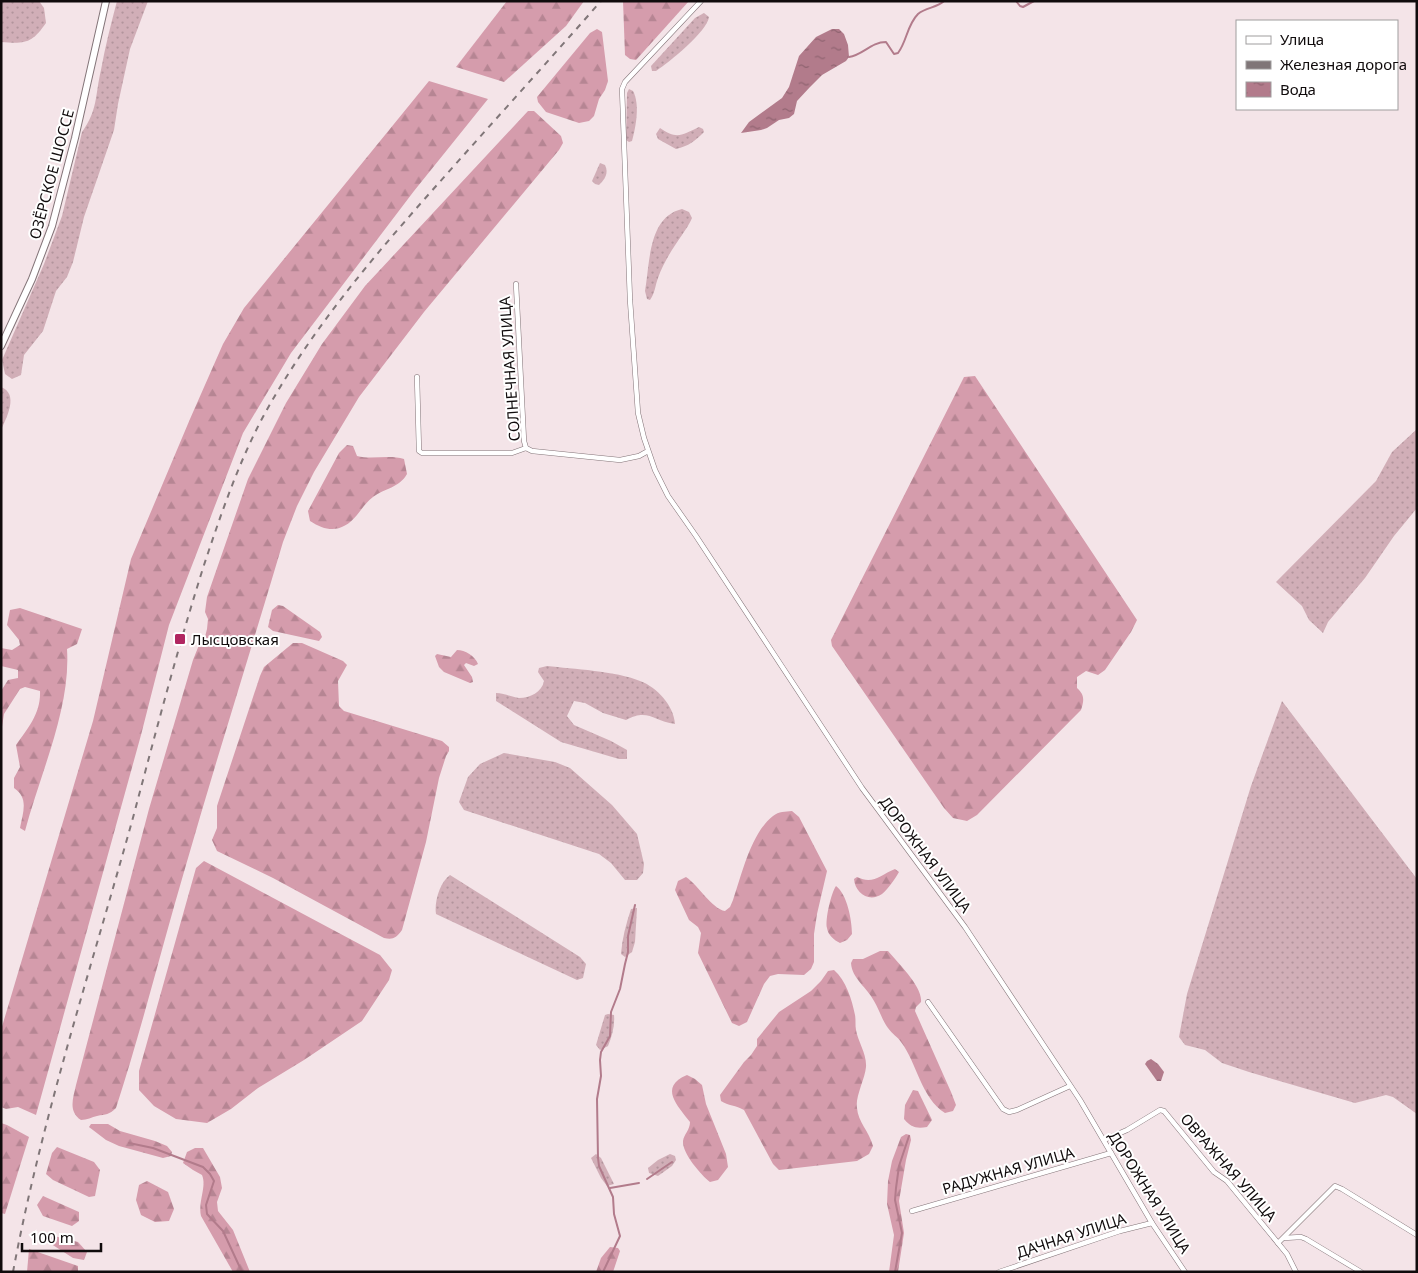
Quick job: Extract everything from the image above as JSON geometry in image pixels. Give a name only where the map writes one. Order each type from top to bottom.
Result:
[{"type":"main road","name":"ОЗЁРСКОЕ ШОССЕ","points":[[1,346],[32,279],[52,226],[75,138],[106,1]]},
{"type":"street","name":"ДОРОЖНАЯ УЛИЦА","points":[[701,1],[626,82],[622,89],[630,300],[638,413],[655,470],[673,504],[862,788],[965,927],[1070,1086],[1152,1223],[1185,1272]]},
{"type":"street","name":"СОЛНЕЧНАЯ УЛИЦА","points":[[516,284],[524,441],[526,448],[532,451],[620,460],[639,456],[648,451]]},
{"type":"street","points":[[417,377],[419,451],[422,453],[512,453],[526,448]]},
{"type":"street","points":[[928,1002],[1003,1109],[1009,1112],[1017,1110],[1070,1086]]},
{"type":"street","name":"ОВРАЖНАЯ УЛИЦА","points":[[1104,1140],[1126,1130],[1160,1110],[1164,1111],[1214,1172],[1227,1181],[1278,1243],[1287,1254],[1296,1272]]},
{"type":"street","name":"РАДУЖНАЯ УЛИЦА","points":[[912,1211],[1111,1153]]},
{"type":"street","points":[[1278,1243],[1335,1186],[1342,1188],[1417,1235]]},
{"type":"street","name":"ДАЧНАЯ УЛИЦА","points":[[999,1272],[1120,1230],[1152,1223]]},
{"type":"street","points":[[1284,1238],[1300,1237],[1306,1239],[1361,1272]]},
{"type":"shaded area","points":[[1,1],[39,1],[44,8],[46,23],[37,35],[28,41],[17,43],[1,42]]},
{"type":"shaded area","points":[[117,1],[148,1],[130,49],[114,130],[84,217],[73,262],[67,277],[56,291],[43,331],[24,355],[21,375],[12,379],[5,374],[2,360],[44,264],[62,216],[82,132],[91,117],[95,102],[104,53]]},
{"type":"shaded area","points":[[704,13],[709,17],[702,31],[662,67],[652,71],[651,66],[695,18]]},
{"type":"shaded area","points":[[629,89],[633,91],[635,96],[637,109],[632,141],[629,142],[626,140],[627,93]]},
{"type":"shaded area","points":[[699,127],[704,132],[695,141],[676,149],[658,139],[656,134],[660,128],[671,134],[680,135]]},
{"type":"shaded area","points":[[600,163],[605,165],[607,171],[605,178],[599,185],[592,181]]},
{"type":"shaded area","points":[[682,209],[689,212],[692,218],[668,256],[652,297],[650,300],[647,299],[645,291],[648,268],[657,231],[663,221],[671,214]]},
{"type":"shaded area","points":[[1,387],[9,395],[10,406],[1,430]]},
{"type":"shaded area","points":[[1417,429],[1417,508],[1394,536],[1365,578],[1328,622],[1323,633],[1309,620],[1302,606],[1276,582],[1376,481],[1392,452]]},
{"type":"shaded area","points":[[547,666],[607,673],[646,684],[664,698],[672,711],[675,724],[645,715],[626,720],[603,713],[585,703],[574,701],[567,716],[574,725],[627,750],[627,759],[619,759],[561,742],[496,701],[496,693],[519,698],[535,694],[541,688],[544,681],[538,672],[539,668]]},
{"type":"shaded area","points":[[1282,701],[1417,879],[1417,1114],[1393,1097],[1386,1095],[1355,1103],[1249,1072],[1222,1063],[1205,1050],[1185,1045],[1179,1037],[1187,994],[1251,786]]},
{"type":"shaded area","points":[[504,753],[555,762],[570,768],[612,805],[637,834],[644,864],[643,873],[637,880],[625,880],[611,863],[599,854],[464,810],[459,802],[468,777],[480,764]]},
{"type":"shaded area","points":[[450,875],[580,957],[586,964],[583,978],[577,980],[436,914],[438,893],[443,882]]},
{"type":"shaded area","points":[[637,908],[635,942],[632,952],[625,957],[621,954],[624,932],[631,909]]},
{"type":"shaded area","points":[[605,1015],[614,1015],[613,1031],[608,1046],[600,1050],[596,1045]]},
{"type":"shaded area","points":[[596,1154],[601,1158],[614,1184],[607,1186],[601,1178],[591,1158]]},
{"type":"shaded area","points":[[670,1154],[675,1156],[676,1160],[672,1166],[658,1176],[649,1173],[648,1168]]},
{"type":"green space","points":[[507,1],[584,1],[566,26],[504,82],[456,67]]},
{"type":"green space","points":[[623,1],[689,1],[636,60],[630,59],[625,55]]},
{"type":"green space","points":[[597,29],[602,32],[608,81],[599,99],[594,116],[589,121],[579,123],[546,112],[538,102],[537,97],[590,33]]},
{"type":"green space","points":[[429,81],[488,99],[414,191],[291,353],[243,433],[169,625],[141,735],[36,1115],[18,1107],[6,1109],[1,1107],[1,1030],[93,721],[131,559],[223,344],[244,308]]},
{"type":"green space","points":[[528,111],[534,111],[561,136],[563,143],[559,150],[424,312],[359,397],[314,472],[297,506],[283,542],[210,784],[135,1048],[116,1108],[107,1114],[81,1120],[74,1113],[72,1104],[76,1085],[149,809],[193,660],[199,645],[205,637],[208,619],[205,612],[207,597],[248,479],[286,403],[322,344],[365,286]]},
{"type":"green space","points":[[975,376],[1137,620],[1105,670],[1098,675],[1086,671],[1077,677],[1077,688],[1083,698],[1081,710],[977,815],[967,821],[953,818],[944,808],[832,646],[831,640],[964,377]]},
{"type":"green space","points":[[347,445],[353,446],[357,456],[404,459],[407,474],[396,485],[378,494],[366,503],[352,521],[346,525],[335,529],[323,528],[310,521],[308,511],[339,453]]},
{"type":"green space","points":[[278,605],[283,606],[320,632],[322,637],[319,641],[273,631],[268,627],[272,610]]},
{"type":"green space","points":[[20,608],[82,629],[77,644],[67,649],[67,671],[59,717],[25,831],[20,828],[24,806],[22,796],[14,788],[14,778],[20,767],[16,745],[36,713],[40,691],[25,687],[20,689],[4,714],[1,733],[1,691],[8,680],[18,678],[18,670],[1,666],[1,648],[12,650],[20,645],[19,640],[7,625],[10,610]]},
{"type":"green space","points":[[293,643],[302,643],[343,661],[347,665],[338,681],[339,706],[344,711],[442,741],[449,747],[439,778],[426,842],[402,930],[396,937],[384,938],[273,878],[217,851],[212,840],[217,828],[217,806],[260,676],[264,667]]},
{"type":"green space","points":[[457,650],[469,654],[477,661],[478,664],[474,666],[466,663],[464,665],[473,682],[470,683],[444,672],[439,667],[435,656],[437,654],[451,657]]},
{"type":"green space","points":[[792,811],[799,817],[827,871],[814,934],[814,962],[811,969],[804,975],[778,974],[770,976],[764,984],[747,1022],[739,1026],[732,1023],[698,953],[701,933],[698,927],[689,920],[675,890],[678,881],[686,877],[710,902],[725,911],[730,907],[753,843],[765,823],[775,814]]},
{"type":"green space","points":[[204,861],[380,955],[392,970],[389,980],[362,1021],[207,1123],[176,1119],[154,1106],[139,1090],[139,1071],[196,868]]},
{"type":"green space","points":[[895,869],[899,872],[896,878],[877,897],[868,897],[857,889],[854,879],[857,877],[872,880]]},
{"type":"green space","points":[[836,886],[846,901],[852,928],[852,934],[847,940],[840,943],[830,935],[827,924],[830,900]]},
{"type":"green space","points":[[880,951],[888,951],[909,975],[918,989],[921,1002],[915,1011],[956,1105],[953,1111],[945,1113],[930,1099],[900,1040],[888,1028],[871,996],[854,974],[851,963],[853,959],[863,959]]},
{"type":"green space","points":[[834,970],[842,979],[850,997],[855,1015],[857,1035],[865,1057],[866,1067],[857,1099],[857,1108],[859,1118],[873,1146],[869,1154],[857,1161],[779,1170],[773,1164],[744,1110],[721,1101],[720,1095],[757,1046],[757,1039],[779,1012],[811,991],[828,971]]},
{"type":"green space","points":[[687,1075],[702,1085],[706,1104],[726,1154],[728,1167],[718,1180],[710,1182],[706,1179],[693,1163],[684,1146],[683,1141],[690,1122],[676,1103],[672,1091],[678,1080]]},
{"type":"green space","points":[[913,1090],[918,1091],[932,1120],[927,1127],[914,1127],[904,1119],[905,1105]]},
{"type":"green space","points":[[1,1123],[29,1137],[5,1214],[1,1213]]},
{"type":"green space","points":[[91,1124],[108,1124],[120,1131],[155,1141],[167,1146],[172,1152],[171,1156],[163,1158],[119,1146],[106,1140],[89,1127]]},
{"type":"green space","points":[[906,1134],[910,1135],[911,1140],[899,1201],[904,1233],[898,1272],[889,1272],[894,1235],[887,1204],[888,1181],[892,1161],[901,1137]]},
{"type":"green space","points":[[57,1147],[94,1162],[100,1170],[95,1196],[89,1197],[53,1180],[46,1174],[52,1153]]},
{"type":"green space","points":[[195,1148],[203,1148],[220,1177],[222,1188],[217,1202],[218,1211],[233,1230],[250,1272],[233,1272],[201,1216],[200,1210],[204,1184],[202,1175],[183,1163],[187,1152]]},
{"type":"green space","points":[[147,1181],[168,1192],[174,1209],[169,1221],[155,1222],[141,1215],[136,1200],[139,1185]]},
{"type":"green space","points":[[43,1196],[79,1212],[79,1221],[72,1226],[43,1216],[37,1205]]},
{"type":"green space","points":[[46,1234],[78,1242],[87,1252],[84,1260],[73,1258],[45,1240]]},
{"type":"green space","points":[[610,1247],[618,1248],[620,1251],[613,1272],[596,1272],[601,1258]]},
{"type":"green space","points":[[29,1249],[78,1266],[78,1272],[27,1272]]},
{"type":"water","points":[[832,29],[839,29],[844,34],[848,45],[849,57],[846,61],[822,75],[810,87],[797,101],[794,114],[789,118],[779,120],[761,130],[741,133],[749,122],[782,98],[789,87],[799,56],[816,37]]},
{"type":"water","points":[[1151,1059],[1164,1072],[1161,1081],[1157,1081],[1145,1064]]},
{"type":"waterway","points":[[849,57],[859,54],[876,44],[886,42],[894,54],[898,53],[914,18],[924,10],[944,1]]},
{"type":"waterway","points":[[1016,1],[1023,7],[1034,1]]},
{"type":"waterway","points":[[603,1272],[620,1236],[614,1214],[613,1197],[599,1166],[598,1158],[597,1099],[601,1076],[600,1060],[601,1052],[610,1036],[611,1012],[620,989],[635,905]]},
{"type":"waterway","points":[[895,1272],[902,1233],[895,1200],[896,1188],[899,1166],[909,1136]]},
{"type":"waterway","points":[[129,1143],[153,1148],[203,1167],[210,1174],[214,1181],[206,1205],[207,1214],[223,1231],[242,1272]]},
{"type":"waterway","points":[[647,1179],[672,1162]]},
{"type":"waterway","points":[[610,1188],[639,1183]]},
{"type":"railway","points":[[13,1272],[38,1156],[53,1099],[176,658],[211,545],[250,444],[269,406],[309,342],[332,311],[428,195],[601,1]]},
{"type":"place","name":"Лысцовская","points":[[180,639]]}]
